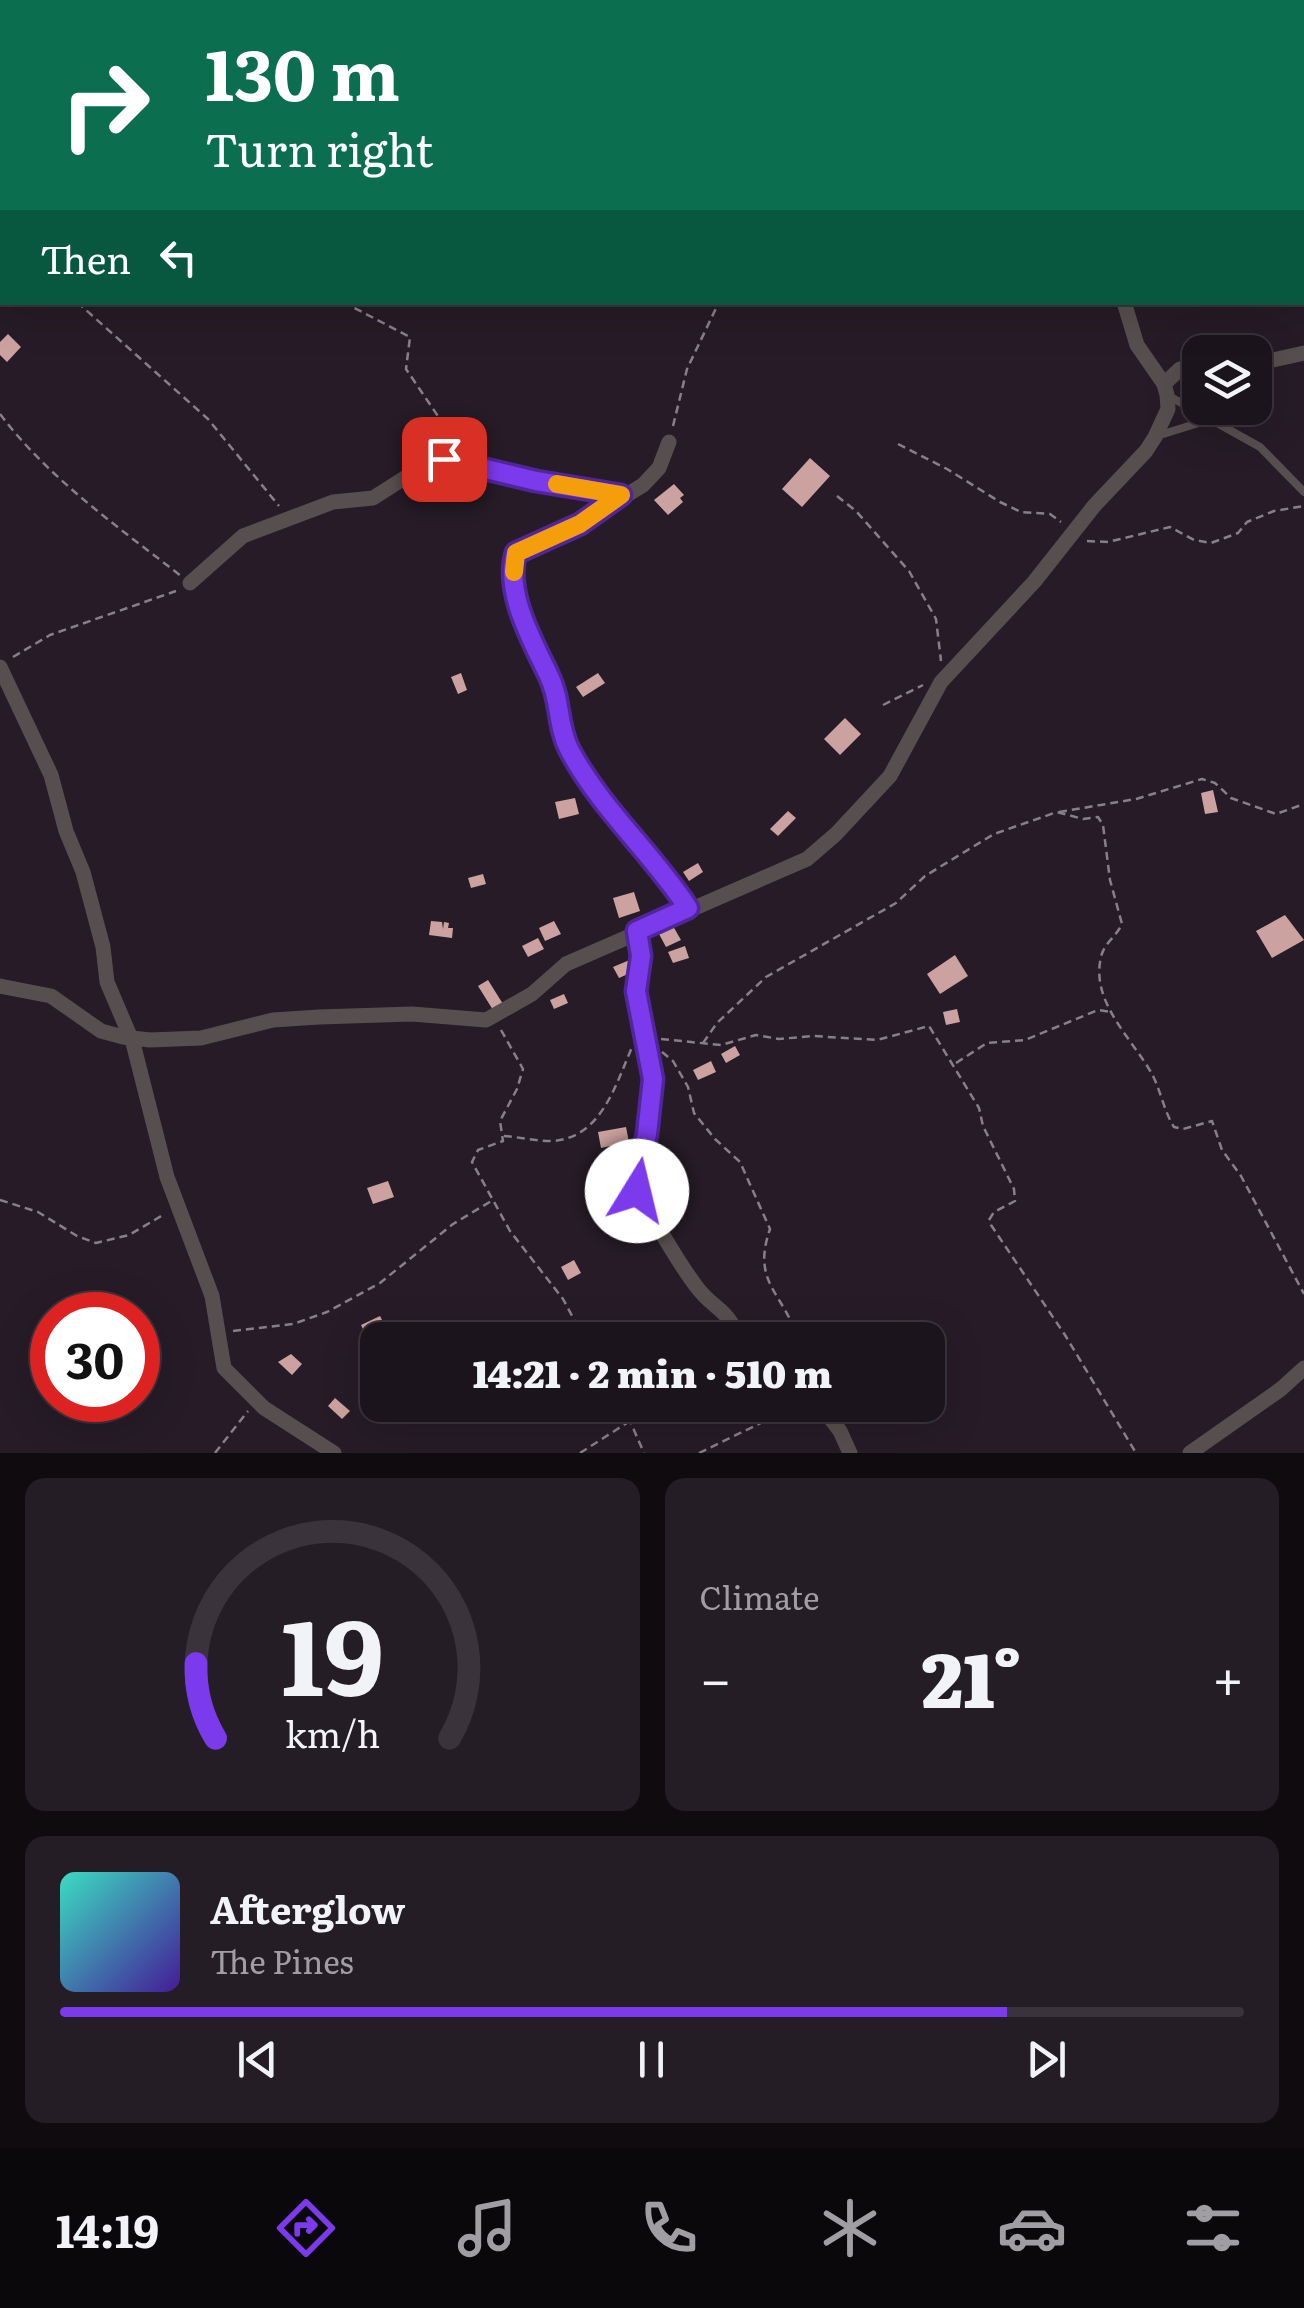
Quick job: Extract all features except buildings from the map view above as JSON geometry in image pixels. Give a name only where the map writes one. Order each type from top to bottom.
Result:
[{"type":"street","points":[[0,986],[51,996],[68,1004],[94,1027],[130,1037],[200,1038],[273,1020],[320,1017],[412,1014],[486,1020],[532,994],[566,964],[806,859],[836,834],[890,776],[942,679],[1034,582],[1155,437],[1168,409],[1166,390],[1137,345],[1125,305]]},
{"type":"street","points":[[1272,360],[1304,353]]},
{"type":"street","points":[[1166,390],[1182,369]]},
{"type":"street","points":[[668,442],[665,457],[650,478],[580,524],[516,553],[516,590],[528,632],[556,690],[560,724],[569,748],[688,908]]},
{"type":"street","points":[[190,583],[244,536],[289,520],[302,511],[341,500],[373,498],[436,458],[621,495]]},
{"type":"street","points":[[0,666],[58,792],[104,947],[108,982],[130,1037],[167,1178],[212,1296],[224,1368],[254,1400],[334,1453]]},
{"type":"street","points":[[637,931],[641,956],[636,991],[653,1079],[637,1191],[694,1285],[725,1311],[730,1322]]},
{"type":"street","points":[[1190,1453],[1281,1389],[1304,1368]]},
{"type":"street","points":[[833,1422],[850,1453]]},
{"type":"lane","points":[[1166,390],[1182,401]]},
{"type":"lane","points":[[1155,437],[1192,425]]},
{"type":"lane","points":[[1218,425],[1260,446],[1304,492]]},
{"type":"path","points":[[79,305],[208,419],[289,520]]},
{"type":"path","points":[[348,305],[410,337],[405,355],[408,375],[442,422],[436,458]]},
{"type":"path","points":[[668,442],[687,370],[718,305]]},
{"type":"path","points":[[0,414],[22,444],[71,489],[190,583],[50,635],[0,666]]},
{"type":"path","points":[[898,444],[1021,512],[1054,516],[1064,526],[1068,538],[1099,543],[1170,527],[1194,540],[1212,543],[1238,533],[1247,522],[1304,506]]},
{"type":"path","points":[[837,496],[856,511],[909,570],[936,619],[942,679],[883,705]]},
{"type":"path","points":[[703,1043],[766,977],[896,903],[925,876],[994,834],[1057,812],[1136,799],[1202,780],[1216,783],[1231,798],[1276,814],[1304,804]]},
{"type":"path","points":[[1057,812],[1083,819],[1098,818],[1103,825],[1110,880],[1122,924],[1105,945],[1100,967],[1104,997],[1125,1038],[1144,1060],[1174,1127],[1183,1130],[1212,1121],[1222,1150],[1241,1176],[1304,1294]]},
{"type":"path","points":[[954,1064],[988,1043],[1026,1040],[1098,1010],[1113,1012]]},
{"type":"path","points":[[499,1014],[502,1033],[523,1069],[500,1121],[502,1142],[478,1150],[472,1158],[520,1248],[563,1299],[575,1322]]},
{"type":"path","points":[[647,1034],[721,1044],[756,1035],[779,1040],[813,1036],[877,1040],[927,1025],[979,1108],[983,1126],[1016,1196],[1012,1203],[994,1212],[989,1220],[991,1225],[1065,1334],[1136,1453]]},
{"type":"path","points":[[502,1136],[550,1141],[569,1138],[583,1130],[610,1101],[647,1034]]},
{"type":"path","points":[[647,1034],[672,1061],[688,1087],[694,1113],[740,1162],[770,1229],[762,1258],[766,1276],[792,1322]]},
{"type":"path","points":[[218,1334],[294,1324],[328,1312],[380,1283],[453,1224],[494,1199]]},
{"type":"path","points":[[0,1200],[38,1212],[76,1236],[96,1243],[130,1235],[148,1222],[180,1211]]},
{"type":"path","points":[[215,1453],[254,1400]]},
{"type":"path","points":[[580,1453],[630,1422],[644,1453]]},
{"type":"path","points":[[699,1453],[763,1422]]},
{"type":"slow traffic","points":[[514,572],[516,553],[580,524],[621,495],[557,484]]},
{"type":"route","points":[[444,459],[536,481],[621,495],[580,524],[516,553],[514,570],[528,632],[556,690],[560,724],[569,748],[688,908],[637,931],[641,956],[636,991],[653,1079],[637,1191]]}]
